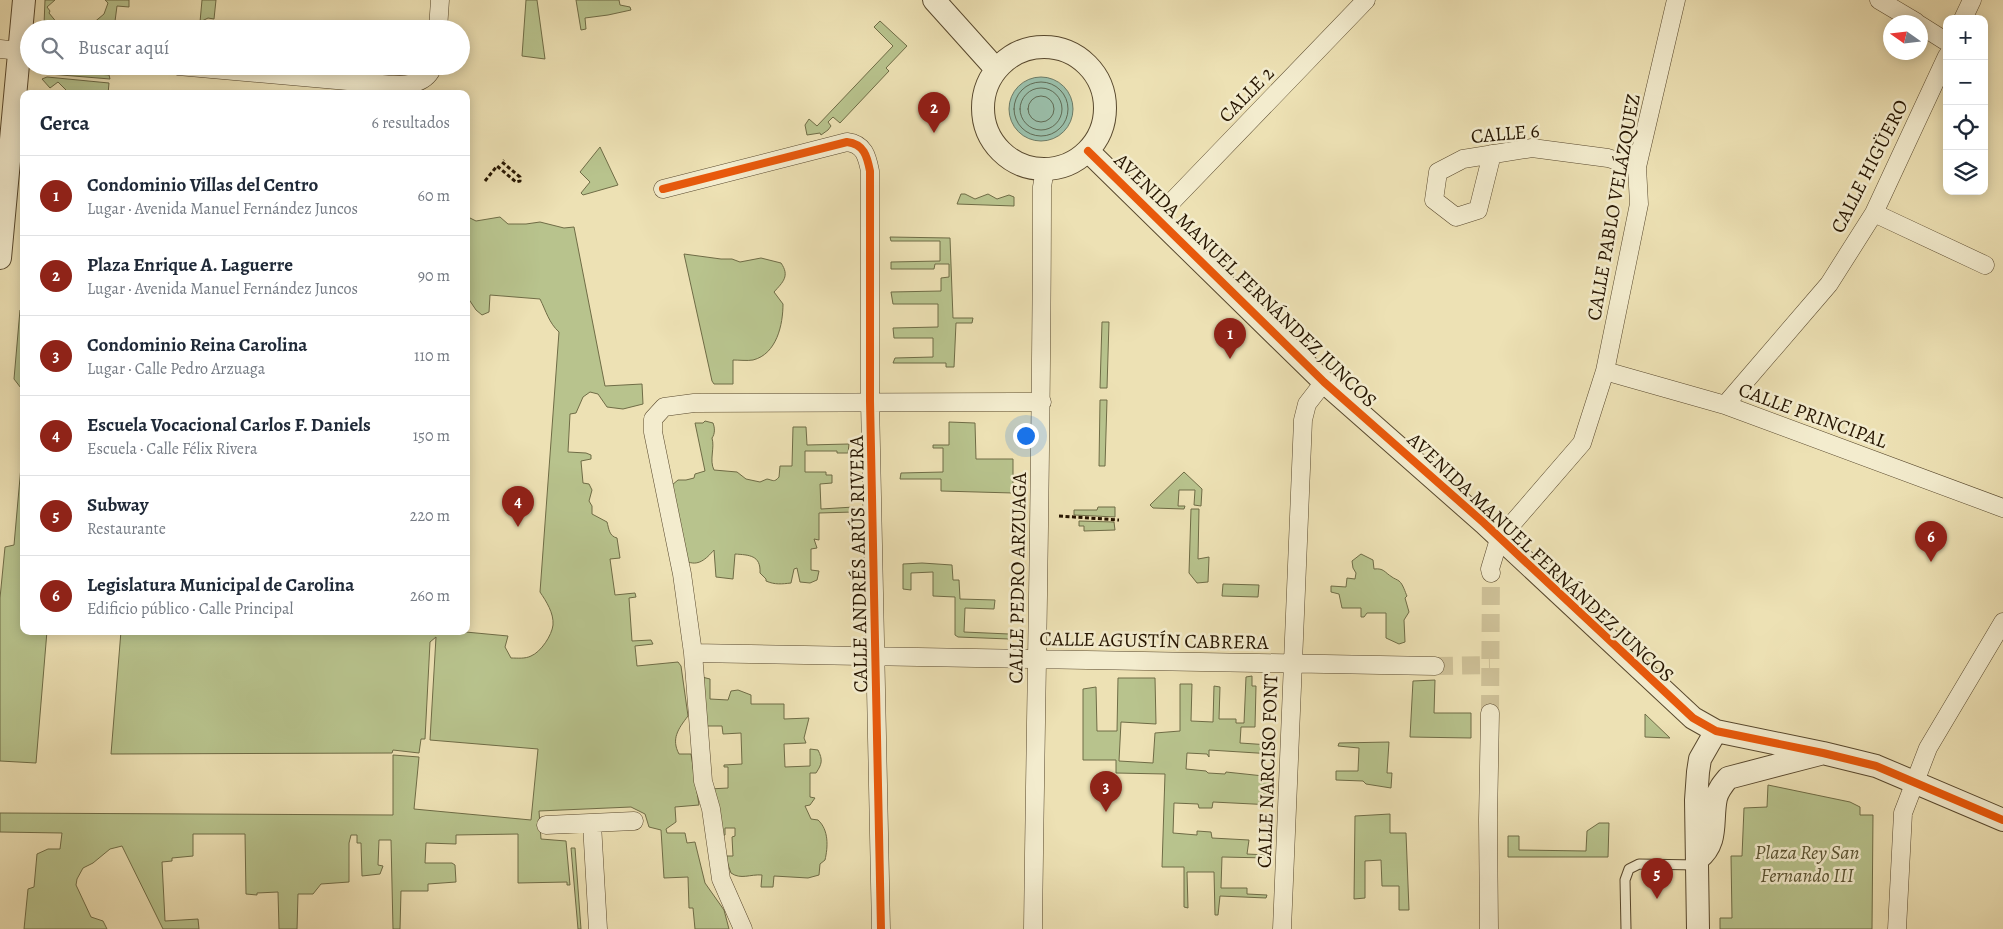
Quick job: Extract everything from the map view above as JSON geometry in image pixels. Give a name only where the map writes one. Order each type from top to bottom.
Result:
[{"type":"street","points":[[21,20],[24,0]]},
{"type":"street","points":[[439,20],[440,0]]},
{"type":"street","points":[[934,0],[996,69]]},
{"type":"street","name":"CALLE PABLO VELÁZQUEZ","points":[[1499,538],[1582,443],[1605,371],[1639,204],[1637,167],[1676,0]]},
{"type":"street","points":[[1879,0],[1904,15]]},
{"type":"street","points":[[1965,15],[1972,0]]},
{"type":"street","name":"CALLE 2","points":[[1157,217],[1364,1]]},
{"type":"street","points":[[0,258],[16,51],[20,26]]},
{"type":"street","points":[[1928,31],[1943,40]]},
{"type":"street","name":"AVENIDA MANUEL FERNÁNDEZ JUNCOS","points":[[1043,46],[1067,50],[1087,64],[1100,83],[1106,107],[1101,130],[1088,151],[1068,164],[1045,168],[1021,165],[1001,152],[988,132],[983,108],[987,85],[996,69],[1020,51],[1043,46]]},
{"type":"street","name":"CALLE HIGÜERO","points":[[1725,405],[1828,284],[1874,213],[1945,60]]},
{"type":"street","points":[[280,75],[393,85],[416,83],[428,75]]},
{"type":"street","name":"CALLE ANDRÉS ARÚS RIVERA","points":[[663,189],[847,142],[857,144],[867,158],[870,171],[870,401],[881,929]]},
{"type":"street","name":"CALLE 6","points":[[1492,154],[1478,210],[1456,217],[1434,200],[1438,172],[1463,159],[1492,154],[1532,148],[1608,158],[1637,167]]},
{"type":"street","name":"AVENIDA MANUEL FERNÁNDEZ JUNCOS","points":[[1088,151],[1324,382],[1499,538],[1684,710],[1716,731],[1876,766],[2003,820]]},
{"type":"street","name":"CALLE PEDRO ARZUAGA","points":[[1033,929],[1036,658],[1042,402],[1042,187],[1045,168]]},
{"type":"street","points":[[1874,213],[1985,265]]},
{"type":"street","name":"CALLE PRINCIPAL","points":[[1605,371],[1725,405],[2003,508]]},
{"type":"street","name":"CALLE NARCISO FONT","points":[[1282,929],[1303,420],[1306,404],[1324,382]]},
{"type":"street","points":[[743,929],[721,879],[711,809],[703,781],[693,653],[682,574],[653,432],[654,419],[664,407],[694,403],[1042,402]]},
{"type":"street","points":[[1491,573],[1490,568],[1499,538]]},
{"type":"street","points":[[1897,929],[1903,813],[1914,781],[1928,748],[2003,622]]},
{"type":"street","name":"CALLE AGUSTÍN CABRERA","points":[[693,653],[1435,666]]},
{"type":"street","points":[[1489,929],[1488,820],[1490,713]]},
{"type":"street","points":[[1698,929],[1696,800],[1700,759],[1716,731]]},
{"type":"street","points":[[1697,863],[1706,853],[1714,833],[1716,798],[1720,787],[1728,778],[1823,753]]},
{"type":"street","points":[[546,825],[634,821]]},
{"type":"street","points":[[592,824],[598,929]]},
{"type":"lane","points":[[1626,929],[1625,880],[1628,869],[1639,864],[1697,863]]},
{"type":"path","points":[[485,181],[496,166],[516,182],[520,181],[520,177],[502,162],[504,160]]},
{"type":"path","points":[[1059,516],[1119,520]]},
{"type":"green space","points":[[45,0],[55,0],[47,7],[55,20],[44,20]]},
{"type":"green space","points":[[105,0],[129,0],[129,7],[117,6],[115,20],[97,20],[104,14],[108,3]]},
{"type":"green space","points":[[202,0],[216,0],[214,19],[200,20]]},
{"type":"green space","points":[[526,0],[537,0],[545,59],[522,56]]},
{"type":"green space","points":[[576,0],[619,0],[620,5],[630,7],[631,10],[585,18],[586,29],[581,30]]},
{"type":"green space","points":[[880,21],[907,46],[886,68],[889,71],[840,123],[833,117],[828,122],[831,126],[821,135],[820,133],[807,135],[805,125],[809,119],[817,126],[893,46],[874,27]]},
{"type":"green space","points":[[61,75],[109,75],[110,79]]},
{"type":"green space","points":[[47,77],[109,83],[108,90],[66,90],[58,82],[50,88],[42,79]]},
{"type":"green space","points":[[600,147],[618,185],[583,195],[581,193],[590,182],[580,172]]},
{"type":"green space","points":[[961,194],[975,199],[988,194],[997,199],[1009,195],[1014,197],[1014,206],[957,204]]},
{"type":"green space","points":[[500,217],[508,224],[540,222],[564,228],[574,227],[605,386],[642,384],[643,404],[623,409],[607,407],[598,394],[590,392],[583,397],[576,413],[570,414],[568,452],[591,455],[591,459],[581,461],[583,483],[589,484],[592,490],[589,501],[592,506],[592,514],[607,522],[611,534],[617,538],[620,558],[610,559],[615,595],[635,593],[636,597],[629,598],[632,641],[651,640],[653,644],[635,646],[637,666],[678,662],[681,666],[688,716],[677,734],[676,744],[679,754],[691,754],[699,805],[675,807],[676,822],[666,829],[667,833],[685,833],[687,843],[695,842],[705,883],[724,910],[729,929],[695,929],[693,908],[689,908],[688,877],[664,878],[661,830],[649,827],[645,814],[631,807],[539,811],[541,839],[566,841],[570,885],[567,885],[567,882],[518,883],[518,834],[456,835],[456,844],[426,843],[425,863],[452,863],[455,865],[456,882],[428,884],[428,891],[401,891],[400,929],[393,929],[391,840],[379,840],[378,865],[383,866],[380,874],[362,876],[361,843],[357,843],[357,835],[351,835],[349,843],[349,882],[321,884],[313,894],[298,894],[297,929],[279,929],[278,892],[257,893],[257,895],[246,894],[245,834],[193,834],[193,856],[172,858],[172,861],[162,862],[165,921],[198,919],[199,929],[163,929],[122,846],[110,849],[93,863],[83,868],[77,879],[76,885],[91,917],[103,921],[107,929],[24,929],[28,889],[34,887],[37,854],[48,849],[60,849],[62,833],[0,832],[0,813],[393,815],[393,755],[419,757],[414,809],[531,820],[538,749],[430,740],[436,637],[430,642],[425,739],[421,739],[419,753],[393,750],[392,753],[111,754],[121,635],[470,635],[470,632],[508,636],[505,647],[511,658],[524,658],[539,651],[551,634],[553,625],[549,607],[540,592],[559,332],[550,321],[540,299],[490,295],[489,312],[482,315],[470,301],[470,218],[476,221]]},
{"type":"green space","points":[[890,237],[950,238],[953,318],[973,318],[972,323],[956,323],[954,367],[946,367],[946,363],[893,363],[895,358],[933,357],[933,338],[894,338],[893,328],[938,327],[938,304],[893,304],[891,292],[941,291],[941,278],[949,277],[949,264],[935,264],[934,269],[891,269],[891,262],[940,261],[940,241],[891,241]]},
{"type":"green space","points":[[684,254],[732,259],[740,262],[761,258],[781,263],[784,268],[784,279],[774,292],[783,304],[782,320],[777,337],[768,352],[761,357],[753,360],[733,360],[733,384],[714,384],[712,381]]},
{"type":"green space","points":[[20,310],[20,387],[14,379]]},
{"type":"green space","points":[[1102,322],[1109,322],[1107,388],[1100,388]]},
{"type":"green space","points":[[1100,400],[1107,400],[1105,466],[1099,466]]},
{"type":"green space","points":[[705,421],[713,423],[714,427],[712,462],[714,470],[737,472],[746,479],[760,482],[767,479],[776,480],[779,477],[780,466],[792,466],[793,427],[806,427],[807,445],[849,444],[848,453],[805,451],[805,472],[826,472],[826,475],[832,475],[832,483],[820,484],[821,509],[854,507],[853,512],[819,513],[819,540],[814,539],[817,548],[811,549],[811,570],[819,571],[817,580],[810,583],[800,582],[797,568],[794,569],[791,583],[779,584],[769,582],[760,573],[760,567],[756,559],[735,554],[733,579],[716,577],[714,550],[698,563],[686,561],[672,485],[678,480],[694,478],[695,474],[705,471],[695,423],[703,423]]},
{"type":"green space","points":[[949,422],[975,423],[976,459],[1013,459],[1013,493],[941,491],[941,479],[900,479],[901,473],[943,472],[943,448],[933,448],[933,445],[949,445]]},
{"type":"green space","points":[[1184,472],[1202,489],[1201,506],[1194,505],[1195,490],[1179,490],[1178,506],[1185,506],[1184,509],[1153,508],[1150,505]]},
{"type":"green space","points":[[20,478],[20,635],[47,635],[36,763],[0,761],[0,598],[5,547],[14,545]]},
{"type":"green space","points":[[1098,507],[1115,507],[1115,517],[1074,515],[1074,510],[1097,510]]},
{"type":"green space","points":[[1191,509],[1199,509],[1198,559],[1209,557],[1208,582],[1197,583],[1189,573]]},
{"type":"green space","points":[[1079,521],[1114,522],[1115,530],[1084,531],[1084,526],[1079,526]]},
{"type":"green space","points":[[1361,554],[1373,560],[1374,569],[1384,571],[1403,586],[1407,596],[1405,598],[1409,612],[1404,620],[1405,642],[1399,644],[1386,638],[1386,613],[1367,613],[1364,617],[1361,617],[1361,608],[1342,608],[1339,594],[1331,592],[1331,586],[1346,587],[1347,578],[1355,579],[1356,573],[1352,561]]},
{"type":"green space","points":[[903,564],[952,565],[953,580],[959,580],[960,599],[995,600],[994,609],[965,608],[964,632],[1009,634],[1009,639],[958,637],[955,635],[955,597],[933,596],[933,572],[911,573],[911,590],[903,589]]},
{"type":"green space","points":[[1223,584],[1259,585],[1258,597],[1222,596]]},
{"type":"green space","points":[[1252,676],[1252,686],[1256,686],[1255,727],[1241,727],[1240,743],[1270,745],[1273,747],[1273,754],[1209,750],[1209,757],[1207,754],[1187,753],[1186,769],[1206,771],[1208,773],[1225,774],[1226,772],[1273,777],[1273,805],[1213,802],[1212,808],[1199,808],[1198,804],[1174,803],[1173,833],[1197,835],[1197,831],[1211,832],[1212,838],[1249,840],[1247,854],[1267,855],[1267,858],[1222,857],[1221,888],[1247,888],[1247,894],[1267,895],[1266,898],[1220,896],[1218,915],[1215,915],[1214,872],[1187,872],[1188,908],[1184,907],[1184,867],[1162,867],[1165,774],[1116,773],[1116,760],[1083,760],[1083,689],[1096,687],[1097,731],[1117,731],[1118,678],[1155,678],[1156,724],[1121,722],[1119,761],[1153,763],[1155,733],[1180,731],[1180,684],[1192,684],[1191,721],[1213,722],[1214,686],[1220,687],[1219,719],[1236,719],[1236,723],[1244,723],[1246,677]]},
{"type":"green space","points":[[702,677],[710,679],[710,699],[728,700],[731,691],[738,690],[751,695],[751,704],[784,704],[784,719],[809,718],[804,738],[806,743],[784,744],[785,767],[810,766],[810,749],[818,750],[820,753],[820,767],[816,773],[810,773],[810,797],[815,798],[810,805],[805,806],[811,819],[818,820],[822,824],[826,834],[826,855],[825,860],[820,864],[819,875],[808,878],[774,876],[773,887],[761,887],[762,875],[742,876],[731,873],[725,856],[733,856],[732,837],[735,836],[735,828],[725,828],[725,835],[717,836],[709,789],[728,788],[728,767],[724,767],[724,765],[742,764],[741,733],[723,734],[722,726],[705,726]]},
{"type":"green space","points":[[1435,680],[1434,713],[1471,713],[1471,738],[1410,737],[1413,681]]},
{"type":"green space","points":[[1645,714],[1670,738],[1645,737]]},
{"type":"green space","points":[[1389,742],[1387,773],[1392,773],[1391,788],[1366,784],[1363,781],[1336,780],[1336,771],[1358,771],[1359,748],[1338,746],[1339,743]]},
{"type":"green space","name":"Plaza Rey San Fernando III","points":[[1768,785],[1850,802],[1860,807],[1860,815],[1873,815],[1872,929],[1720,929],[1720,918],[1732,918],[1731,856],[1742,856],[1744,808],[1767,807]]},
{"type":"green space","points":[[1390,814],[1390,833],[1406,833],[1409,910],[1399,910],[1399,886],[1382,886],[1381,860],[1365,861],[1365,898],[1354,899],[1355,816]]},
{"type":"green space","points":[[1599,823],[1609,823],[1608,857],[1508,857],[1508,836],[1519,836],[1519,850],[1586,851],[1587,831]]},
{"type":"green space","points":[[571,848],[575,848],[581,929],[578,929]]},
{"type":"water","points":[[1041,77],[1053,79],[1064,86],[1071,97],[1073,109],[1071,121],[1064,132],[1053,139],[1041,141],[1029,139],[1018,132],[1011,121],[1009,109],[1011,97],[1018,86],[1029,79]]},
{"type":"tunnel","points":[[1490,713],[1491,573]]},
{"type":"tunnel","points":[[1435,666],[1490,665]]},
{"type":"cycle path","points":[[663,189],[847,142],[861,148],[868,160],[870,171],[870,401],[881,929]]},
{"type":"cycle path","points":[[1088,151],[1324,382],[1484,523],[1693,718],[1716,731],[1876,766],[2003,820]]},
{"type":"place","name":"Plaza Enrique A. Laguerre","points":[[934,133]]},
{"type":"place","name":"Condominio Villas del Centro","points":[[1230,359]]},
{"type":"place","name":"Escuela Vocacional Carlos F. Daniels","points":[[518,527]]},
{"type":"place","name":"Legislatura Municipal de Carolina","points":[[1931,562]]},
{"type":"place","name":"Condominio Reina Carolina","points":[[1106,812]]},
{"type":"place","name":"Subway","points":[[1657,899]]}]
